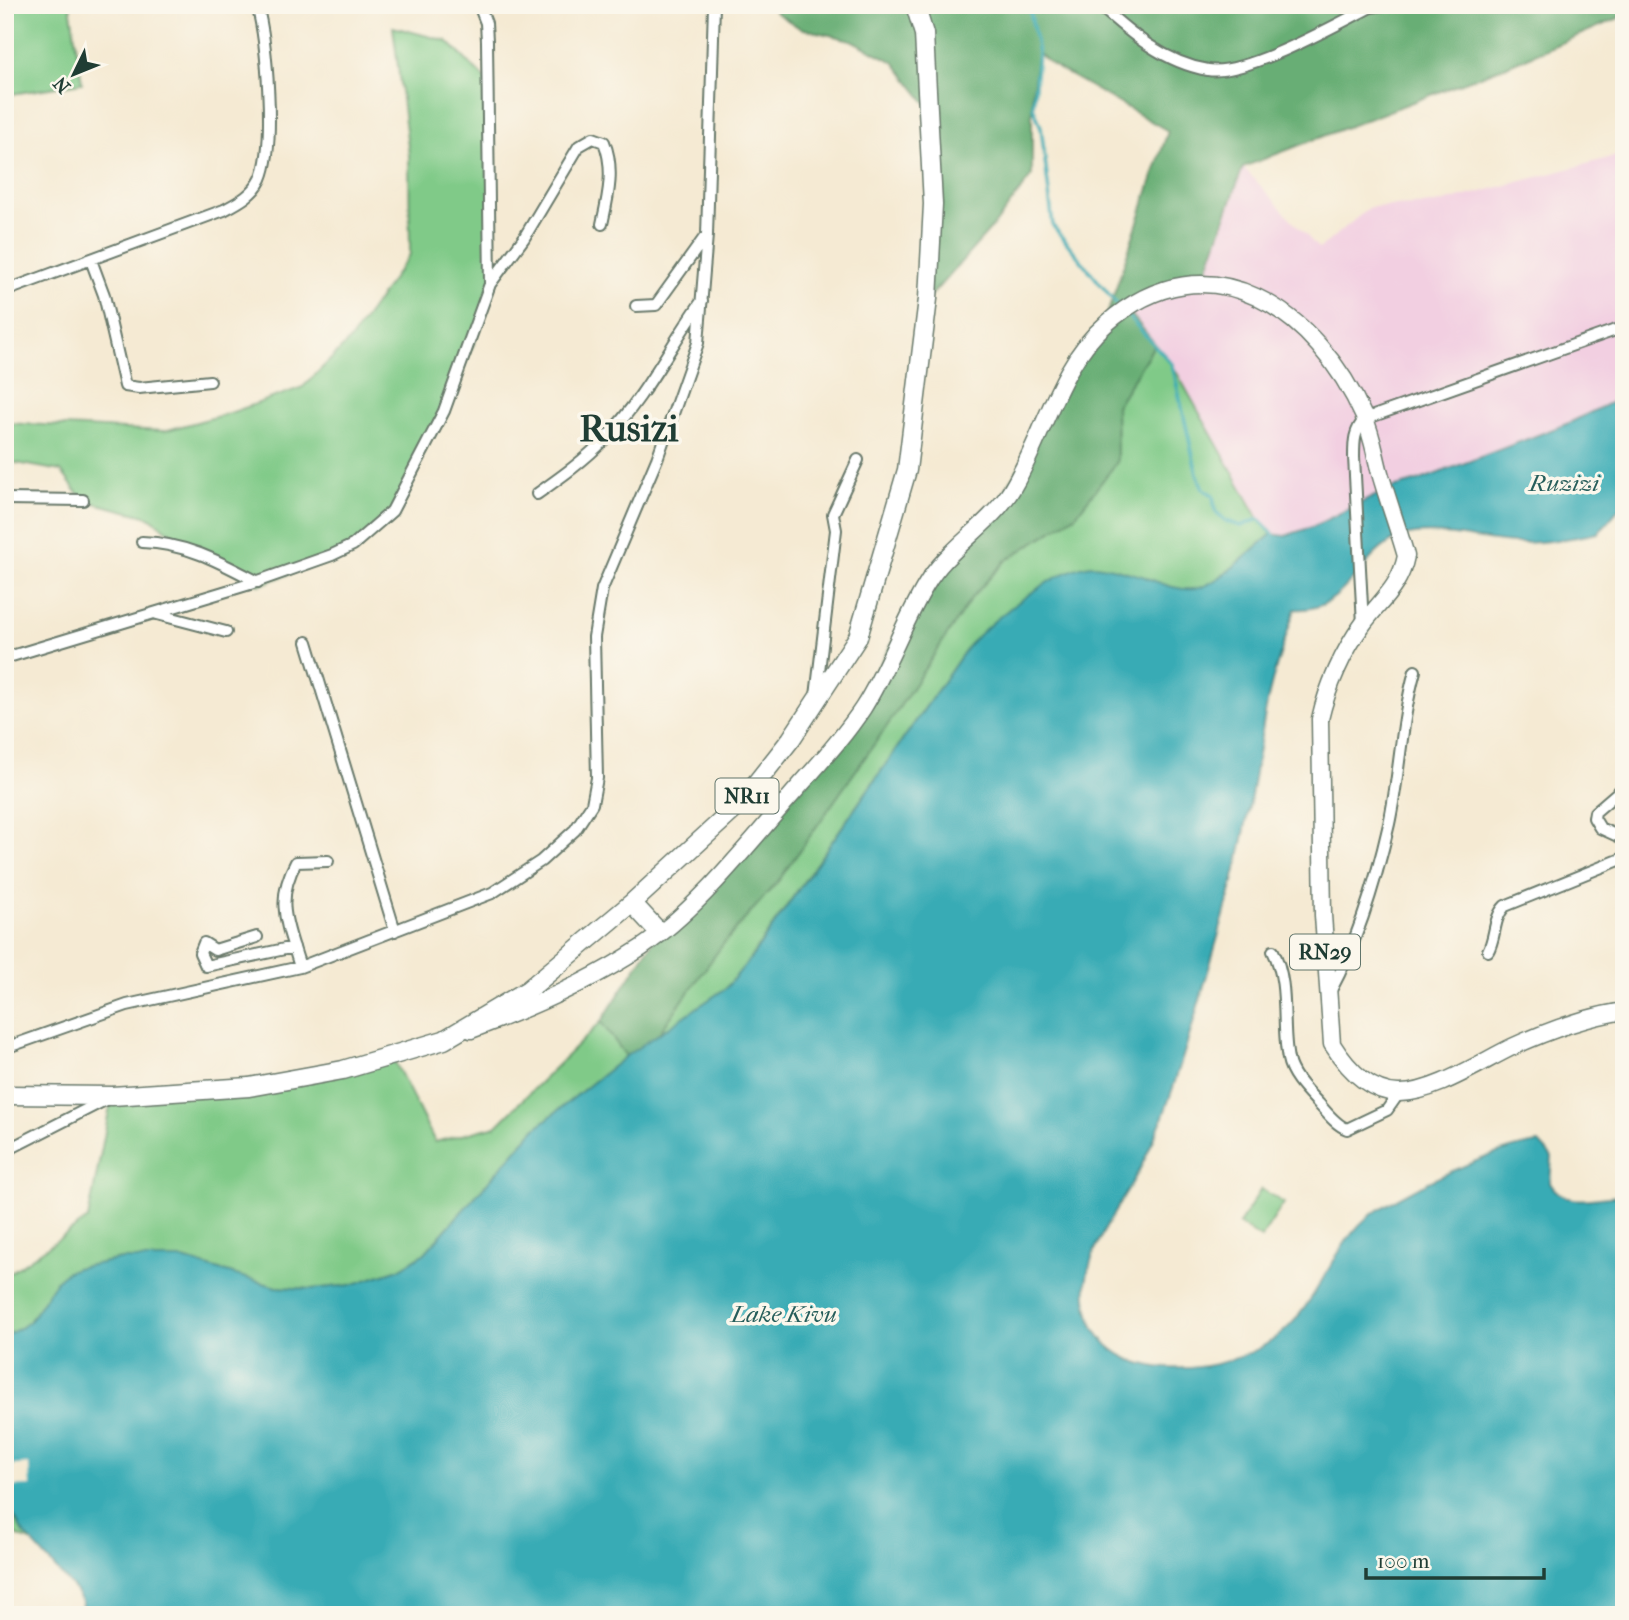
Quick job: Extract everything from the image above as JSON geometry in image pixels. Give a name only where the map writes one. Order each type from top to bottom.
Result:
[{"type":"highway","name":"NR11","points":[[5,1095],[112,1096],[249,1087],[343,1070],[444,1041],[528,990],[632,903],[739,805],[815,706],[858,637],[907,470],[928,299],[933,204],[924,34],[915,5]]},
{"type":"highway","points":[[632,903],[659,932]]},
{"type":"main road","points":[[444,1041],[533,1007],[643,947],[689,907],[754,837],[863,709],[926,583],[1006,497],[1074,364],[1104,324],[1127,309],[1176,287],[1212,284],[1247,290],[1275,304],[1320,347],[1341,375],[1365,419]]},
{"type":"main road","name":"RN29","points":[[1365,419],[1406,556],[1400,579],[1363,624],[1325,697],[1320,719],[1327,997],[1332,1044],[1342,1060],[1369,1084],[1384,1091],[1399,1093]]},
{"type":"main road","points":[[1399,1093],[1420,1091],[1513,1047],[1568,1026],[1624,1011]]},
{"type":"street","points":[[5,291],[241,202],[256,187],[266,156],[268,80],[257,5]]},
{"type":"street","points":[[479,5],[486,23],[490,284]]},
{"type":"street","points":[[5,1048],[127,1005],[300,967],[395,931],[492,893],[541,861],[575,830],[592,804],[597,778],[594,637],[602,589],[684,390],[698,343],[703,299],[714,5]]},
{"type":"street","points":[[1098,5],[1149,46],[1179,62],[1209,70],[1234,70],[1371,7],[1385,5]]},
{"type":"street","points":[[5,658],[258,582],[353,545],[392,511],[444,411],[490,284],[524,238],[579,146],[593,138],[604,142],[610,163],[609,195],[602,224]]},
{"type":"street","points":[[636,306],[656,305],[706,235]]},
{"type":"street","points":[[91,260],[104,295],[125,386],[139,388],[210,381]]},
{"type":"street","points":[[537,494],[579,464],[607,437],[644,390],[703,299]]},
{"type":"street","points":[[1363,624],[1354,457],[1356,430],[1365,419],[1624,327]]},
{"type":"street","points":[[815,706],[836,530],[834,514],[858,460]]},
{"type":"street","points":[[5,499],[83,500]]},
{"type":"street","points":[[142,542],[163,542],[202,553],[258,582]]},
{"type":"street","points":[[156,613],[226,632]]},
{"type":"street","points":[[307,642],[395,931]]},
{"type":"street","points":[[1327,997],[1344,966],[1380,858],[1389,823],[1404,710],[1415,671]]},
{"type":"street","points":[[1624,787],[1595,812],[1594,818],[1601,828],[1624,839]]},
{"type":"street","points":[[1489,951],[1495,939],[1498,914],[1505,906],[1624,858]]},
{"type":"street","points":[[300,967],[285,915],[284,885],[296,862],[328,861]]},
{"type":"street","points":[[257,937],[215,950],[204,943],[200,953],[206,967],[294,947]]},
{"type":"street","points":[[1273,951],[1280,969],[1288,1060],[1298,1079],[1317,1102],[1340,1126],[1348,1129],[1387,1110],[1399,1093]]},
{"type":"street","points":[[5,1151],[112,1096]]},
{"type":"shaded area","points":[[1624,154],[1624,396],[1569,423],[1418,481],[1389,489],[1312,527],[1284,536],[1272,534],[1259,519],[1172,364],[1127,309],[1202,284],[1243,167],[1319,249],[1370,207],[1436,204]]},
{"type":"green space","points":[[5,5],[70,5],[82,83],[5,95]]},
{"type":"green space","points":[[776,5],[1624,5],[1624,19],[1621,17],[1509,65],[1243,167],[1202,284],[1127,309],[1155,344],[1116,406],[1117,462],[1075,516],[1005,561],[972,597],[889,723],[779,880],[723,944],[657,1036],[626,1056],[601,1022],[659,932],[836,742],[926,583],[990,516],[1104,324],[1168,131],[1052,65],[1038,53],[1032,94],[1032,175],[996,223],[928,299],[930,108],[894,62],[851,40],[800,28],[775,12]]},
{"type":"green space","points":[[393,27],[447,41],[489,83],[494,276],[474,343],[393,514],[355,549],[260,585],[196,551],[149,517],[83,500],[61,471],[5,461],[5,423],[164,431],[230,413],[303,387],[350,340],[410,254],[409,155]]},
{"type":"green space","points":[[1155,344],[1172,364],[1259,519],[1272,534],[1226,573],[1198,589],[1163,585],[1092,565],[969,645],[741,971],[726,988],[657,1036],[723,944],[779,880],[889,723],[972,597],[1005,561],[1075,516],[1117,462],[1116,406]]},
{"type":"green space","points":[[601,1022],[626,1056],[536,1128],[425,1253],[399,1269],[351,1285],[312,1289],[276,1287],[183,1259],[122,1259],[76,1268],[57,1280],[29,1322],[5,1337],[7,1275],[88,1219],[112,1096],[249,1087],[392,1056],[435,1142],[496,1126]]},
{"type":"green space","points":[[1261,1189],[1284,1203],[1261,1238],[1239,1224]]},
{"type":"green space","points":[[5,1498],[15,1520],[32,1542],[5,1530]]},
{"type":"water","name":"Lake Kivu","points":[[1624,396],[1624,503],[1598,533],[1524,543],[1442,534],[1410,535],[1396,539],[1383,548],[1339,594],[1312,608],[1295,609],[1270,691],[1234,878],[1179,1069],[1149,1150],[1099,1241],[1088,1270],[1086,1298],[1095,1328],[1113,1350],[1138,1363],[1168,1368],[1199,1367],[1230,1360],[1259,1349],[1295,1320],[1337,1254],[1359,1225],[1372,1214],[1453,1171],[1499,1153],[1539,1143],[1552,1157],[1550,1183],[1565,1197],[1584,1200],[1624,1196],[1624,1615],[81,1615],[82,1601],[75,1590],[22,1531],[5,1498],[5,1337],[29,1322],[57,1280],[65,1273],[76,1268],[122,1259],[183,1259],[276,1287],[312,1289],[351,1285],[399,1269],[425,1253],[536,1128],[626,1056],[726,988],[751,958],[969,645],[1027,596],[1063,574],[1094,565],[1118,569],[1177,588],[1192,589],[1208,585],[1272,534],[1285,536],[1312,527],[1389,489],[1418,481],[1569,423]]},
{"type":"pier","points":[[29,1464],[30,1486],[5,1487],[5,1466]]},
{"type":"waterway","points":[[1029,5],[1038,53],[1033,107],[1041,127],[1053,226],[1120,308]]},
{"type":"waterway","points":[[1128,316],[1172,364],[1197,474],[1203,489],[1213,495],[1215,511],[1226,521],[1241,526],[1259,519],[1274,535]]},
{"type":"district","name":"Rusizi","points":[[629,429]]},
{"type":"water label","name":"Ruzizi","points":[[1564,483]]}]
